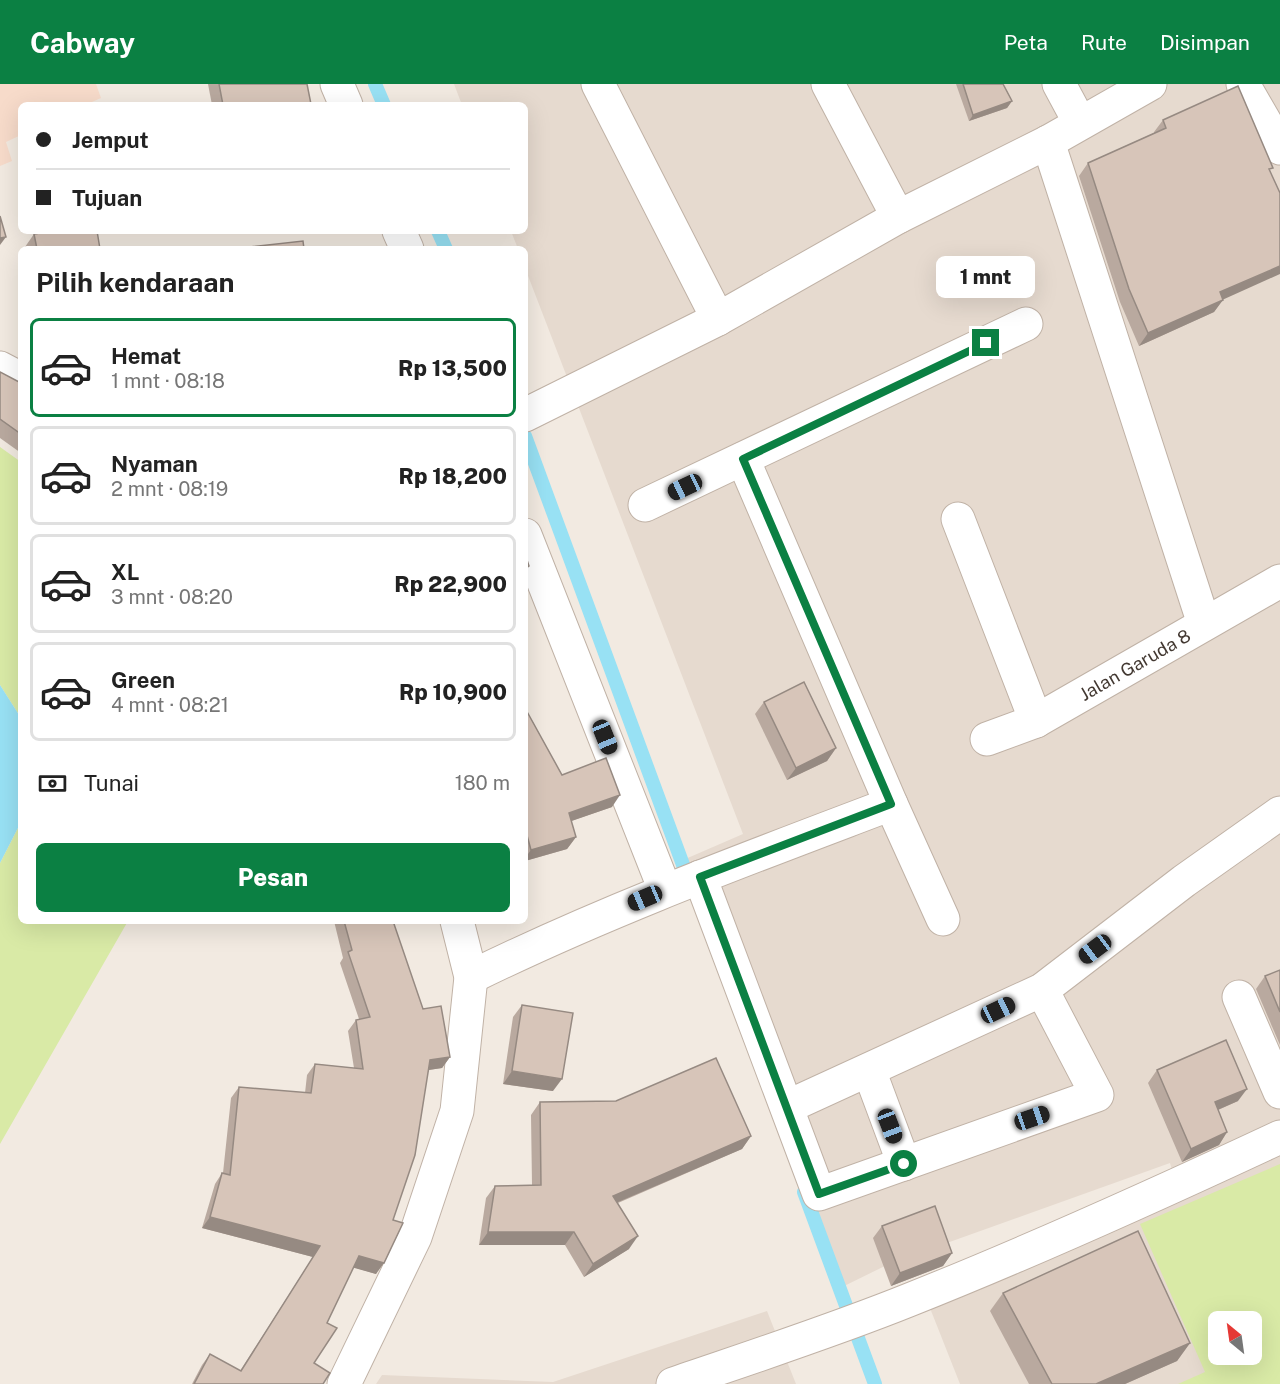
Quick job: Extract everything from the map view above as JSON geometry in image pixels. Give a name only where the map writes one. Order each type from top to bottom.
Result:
[{"type":"street","points":[[337,84],[345,102]]},
{"type":"street","points":[[598,84],[718,319]]},
{"type":"street","points":[[828,84],[898,217]]},
{"type":"street","points":[[1059,84],[1080,123]]},
{"type":"street","points":[[528,414],[718,319],[898,217],[1048,142],[1150,84]]},
{"type":"street","points":[[1244,84],[1280,148]]},
{"type":"street","points":[[1048,142],[1204,624]]},
{"type":"street","points":[[645,505],[1026,324]]},
{"type":"street","points":[[0,368],[18,377]]},
{"type":"street","points":[[743,459],[891,804],[943,919]]},
{"type":"street","points":[[958,519],[1036,720]]},
{"type":"street","points":[[528,543],[665,890]]},
{"type":"street","name":"Jalan Garuda 8","points":[[987,739],[1036,720],[1280,581]]},
{"type":"street","points":[[471,977],[522,951],[665,890],[891,804]]},
{"type":"street","points":[[787,1107],[1042,990],[1184,881],[1280,813]]},
{"type":"street","points":[[700,877],[819,1194],[1097,1095],[1042,990]]},
{"type":"street","points":[[346,1384],[415,1237],[457,1111],[471,977],[458,924]]},
{"type":"street","points":[[1239,997],[1280,1092]]},
{"type":"street","points":[[869,1070],[904,1164]]},
{"type":"street","points":[[673,1384],[909,1301],[1172,1188],[1280,1137]]},
{"type":"shaded area","points":[[0,84],[96,84],[101,98],[92,102],[18,102],[18,136],[6,142],[12,161],[0,166]]},
{"type":"shaded area","points":[[454,84],[1280,84],[1280,1384],[960,1384],[926,1298],[1176,1184],[1170,1163],[891,1263],[836,1290],[683,860],[743,834],[528,276],[528,246],[517,246],[512,234],[528,234],[528,102],[461,102]]},
{"type":"shaded area","points":[[767,1311],[796,1384],[376,1384],[382,1375],[553,1382]]},
{"type":"green space","points":[[0,447],[18,460],[18,713],[0,685]]},
{"type":"green space","points":[[18,828],[18,924],[126,924],[0,1144],[0,863]]},
{"type":"green space","points":[[1280,1164],[1280,1384],[1178,1384],[1205,1372],[1140,1224]]},
{"type":"water","points":[[0,685],[18,713],[18,828],[0,863]]},
{"type":"building","points":[[219,84],[307,84],[311,102],[222,102]]},
{"type":"building","points":[[963,84],[1003,84],[1012,101],[973,115]]},
{"type":"building","points":[[1238,86],[1273,168],[1269,169],[1280,193],[1280,266],[1220,292],[1223,300],[1148,333],[1129,289],[1088,163],[1166,128],[1163,120]]},
{"type":"building","points":[[0,216],[6,237],[0,238]]},
{"type":"building","points":[[34,234],[98,234],[100,246],[36,246]]},
{"type":"building","points":[[303,241],[304,246],[259,246]]},
{"type":"building","points":[[0,372],[18,381],[18,432],[0,419]]},
{"type":"building","points":[[804,682],[836,748],[796,768],[764,702]]},
{"type":"building","points":[[528,713],[562,775],[606,758],[620,795],[569,813],[576,837],[531,850],[528,839]]},
{"type":"building","points":[[345,924],[394,924],[423,1009],[441,1006],[450,1057],[430,1060],[415,1155],[393,1220],[403,1223],[384,1263],[359,1256],[327,1323],[337,1328],[314,1363],[330,1373],[323,1384],[194,1384],[210,1354],[241,1371],[320,1246],[210,1217],[222,1173],[230,1175],[239,1087],[311,1093],[315,1064],[363,1069],[356,1020],[370,1017],[348,952],[352,950]]},
{"type":"building","points":[[1280,970],[1280,1012],[1265,976]]},
{"type":"building","points":[[522,1005],[573,1013],[562,1079],[512,1071]]},
{"type":"building","points":[[1226,1040],[1247,1089],[1215,1102],[1227,1132],[1191,1149],[1157,1070]]},
{"type":"building","points":[[716,1058],[751,1136],[613,1196],[638,1236],[593,1264],[574,1232],[488,1232],[495,1186],[541,1185],[540,1102],[616,1101]]},
{"type":"building","points":[[935,1206],[952,1253],[900,1273],[882,1226]]},
{"type":"building","points":[[1138,1231],[1190,1343],[1096,1384],[1052,1384],[1003,1293]]},
{"type":"waterway","points":[[375,84],[383,102]]},
{"type":"waterway","points":[[439,234],[445,246]]},
{"type":"waterway","points":[[528,444],[689,881]]},
{"type":"waterway","points":[[804,1192],[875,1384]]},
{"type":"route","points":[[904,1164],[819,1194],[700,877],[891,804],[743,459],[986,343]]}]
